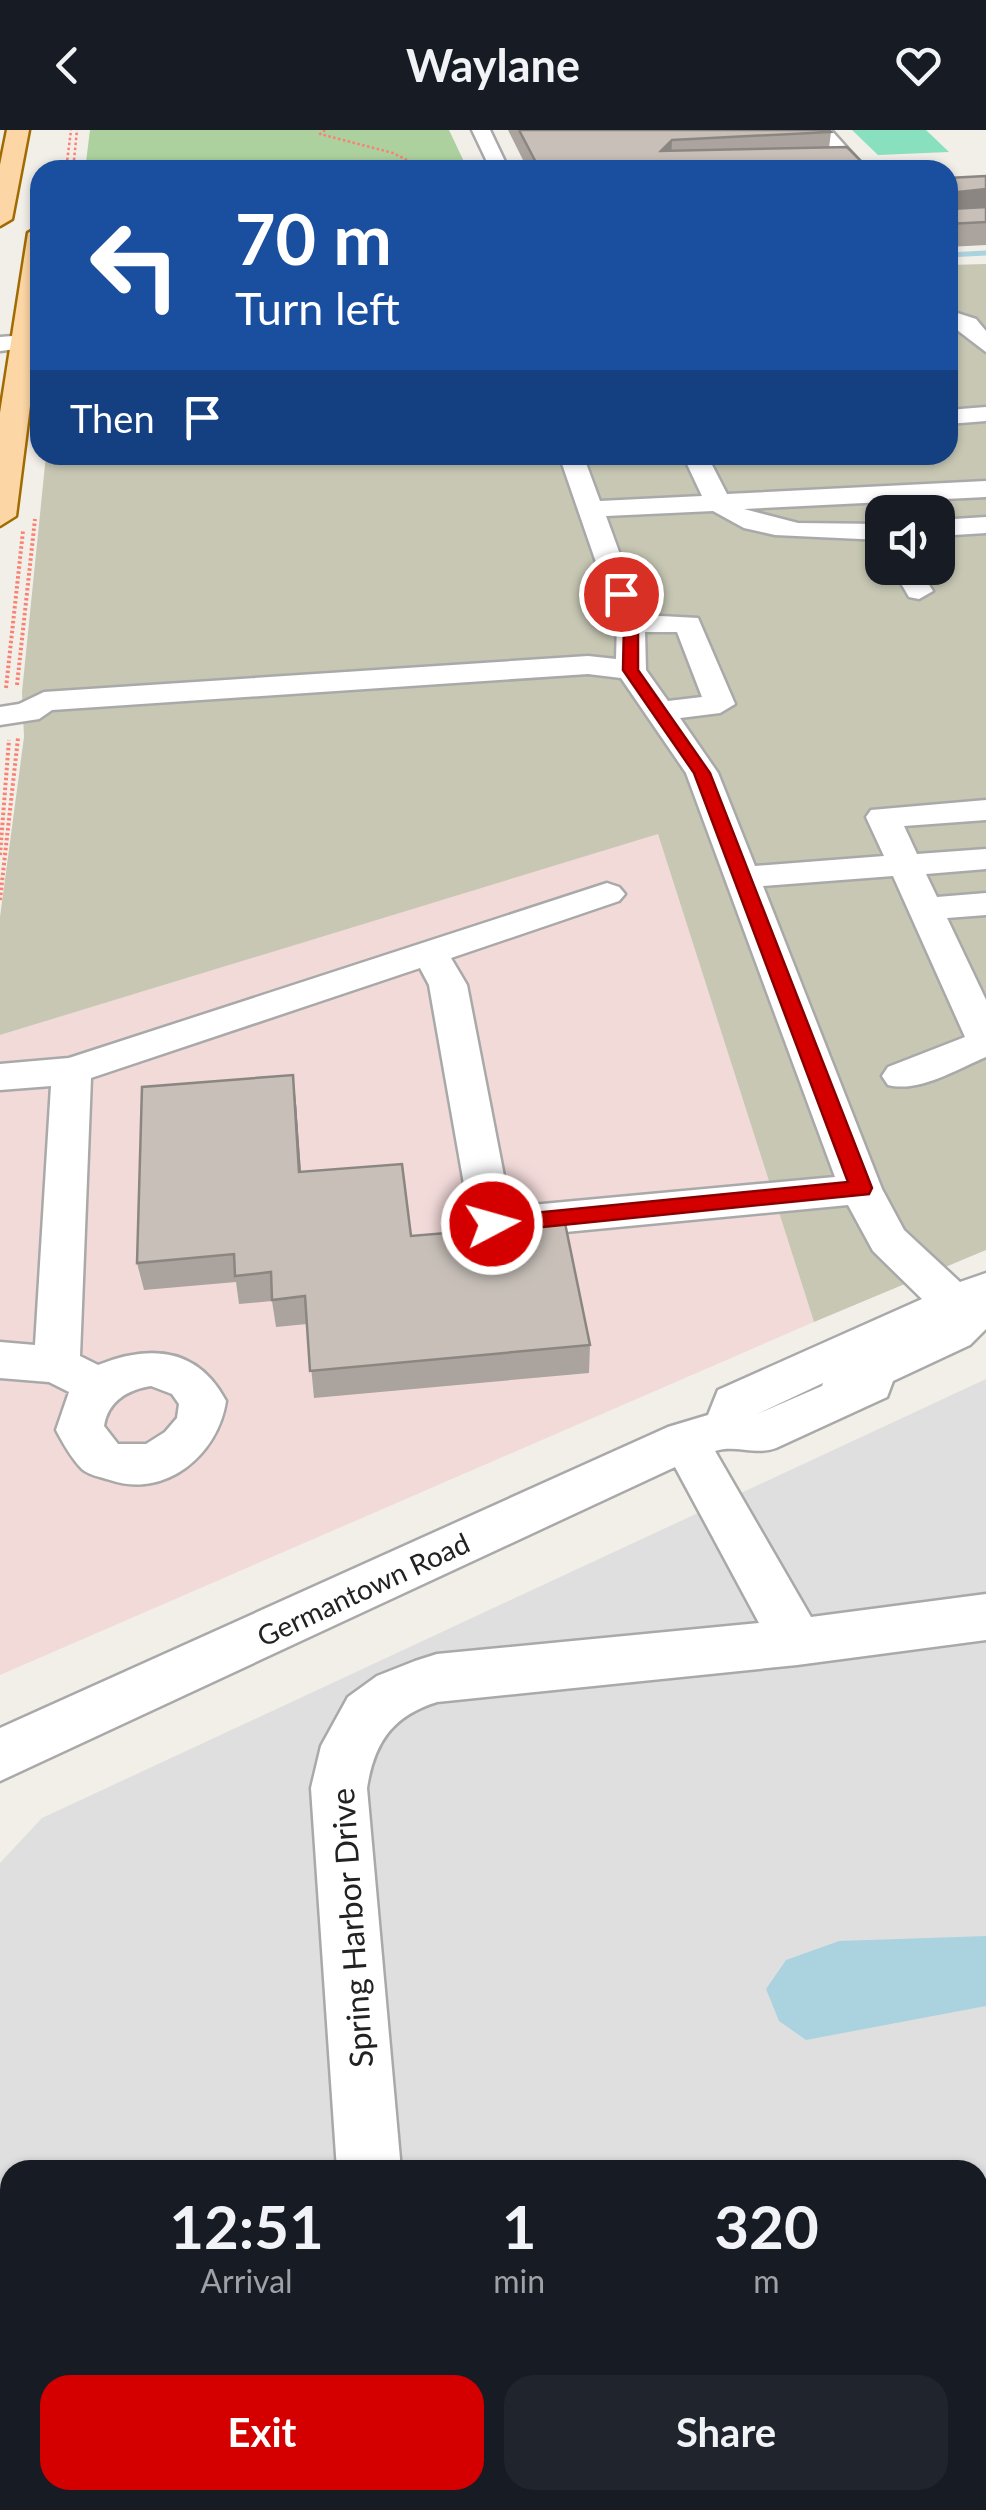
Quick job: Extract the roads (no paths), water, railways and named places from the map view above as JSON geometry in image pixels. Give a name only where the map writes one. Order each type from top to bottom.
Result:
[{"type":"main road","points":[[0,219],[18,130]]},
{"type":"main road","points":[[0,516],[12,343],[30,272]]},
{"type":"street","points":[[481,130],[495,160]]},
{"type":"street","points":[[822,130],[844,160]]},
{"type":"street","points":[[958,320],[968,324],[986,345]]},
{"type":"street","points":[[958,416],[986,414]]},
{"type":"street","points":[[15,714],[42,720],[177,701],[524,678],[601,681],[620,670],[631,623],[574,465]]},
{"type":"street","points":[[702,465],[715,493],[744,518],[832,534],[865,533]]},
{"type":"street","points":[[590,510],[715,493],[982,495]]},
{"type":"street","points":[[955,527],[986,525]]},
{"type":"street","points":[[631,623],[688,624],[720,704],[659,711]]},
{"type":"street","points":[[620,670],[659,711],[702,773],[861,1188],[888,1240],[975,1308]]},
{"type":"street","points":[[902,1076],[986,1042],[883,817],[986,810]]},
{"type":"street","points":[[742,877],[986,859]]},
{"type":"street","points":[[0,1077],[72,1071],[607,894]]},
{"type":"street","points":[[923,909],[986,904]]},
{"type":"street","points":[[430,952],[448,985],[492,1224],[861,1188]]},
{"type":"street","points":[[57,1365],[72,1071]]},
{"type":"street","name":"Germantown Road","points":[[706,1435],[759,1435],[842,1396],[975,1308]]},
{"type":"street","name":"Germantown Road","points":[[0,1756],[706,1435],[735,1404],[975,1308]]},
{"type":"street","points":[[0,1360],[57,1365],[99,1386]]},
{"type":"street","points":[[706,1435],[797,1642]]},
{"type":"street","name":"Spring Harbor Drive","points":[[367,2160],[339,1788],[342,1756],[356,1727],[377,1703],[405,1686],[436,1678],[797,1642],[986,1617]]},
{"type":"water","points":[[986,1936],[986,2006],[806,2040],[779,2021],[766,1989],[786,1960],[839,1941]]},
{"type":"waterway","points":[[958,254],[986,253]]}]
